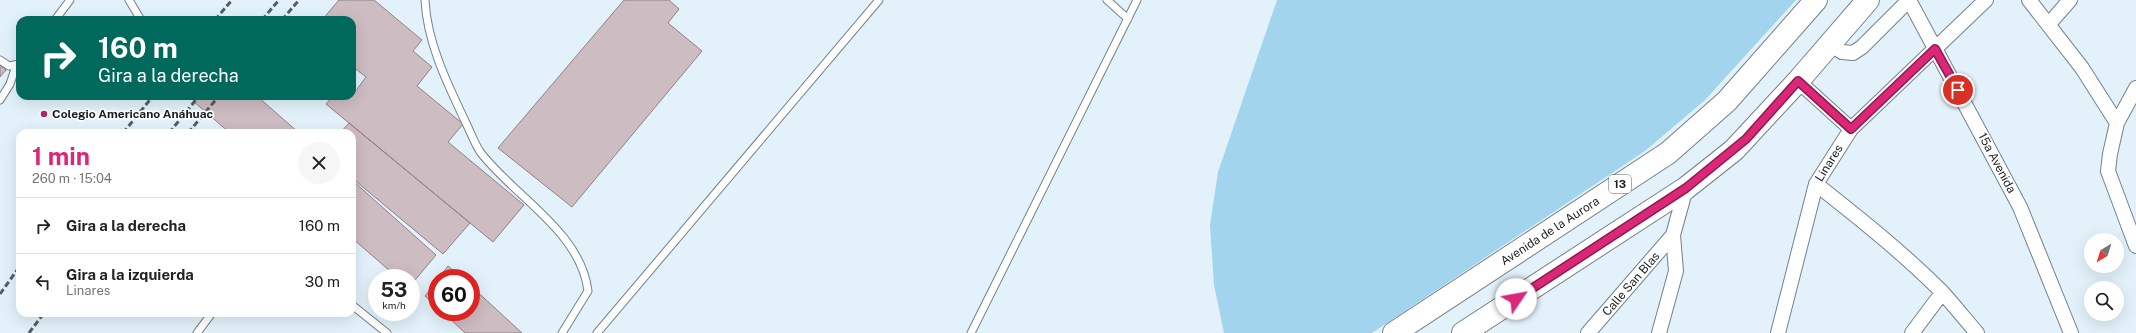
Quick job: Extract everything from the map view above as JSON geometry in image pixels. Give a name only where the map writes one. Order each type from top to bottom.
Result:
[{"type":"main road","name":"Avenida de la Aurora","points":[[1394,333],[1668,153],[1726,102],[1816,0]]},
{"type":"main road","points":[[1463,333],[1686,188],[1746,139],[1868,0]]},
{"type":"street","points":[[1830,44],[1842,52],[1853,53],[1862,47],[1909,0]]},
{"type":"street","name":"15a Avenida","points":[[1909,0],[2020,207],[2072,333]]},
{"type":"street","name":"Linares","points":[[1778,333],[1816,184],[1825,166],[1851,129],[1986,0]]},
{"type":"street","points":[[2029,0],[2082,68],[2116,123]]},
{"type":"street","points":[[2049,24],[2070,0]]},
{"type":"street","points":[[1798,81],[1851,129]]},
{"type":"street","points":[[2136,88],[2116,123],[2108,171],[2136,246]]},
{"type":"street","points":[[1816,184],[1874,231],[1942,293],[1977,333]]},
{"type":"street","points":[[1659,333],[1676,271],[1673,235],[1686,188]]},
{"type":"street","name":"Calle San Blas","points":[[1588,333],[1673,235]]},
{"type":"street","points":[[1912,333],[1942,293]]},
{"type":"lane","points":[[58,16],[70,0]]},
{"type":"lane","points":[[129,0],[139,16]]},
{"type":"lane","points":[[425,0],[426,16],[434,47],[453,96],[481,153],[553,225],[582,267],[588,291],[562,333]]},
{"type":"lane","points":[[597,333],[879,0]]},
{"type":"lane","points":[[1107,0],[1128,19]]},
{"type":"lane","points":[[971,333],[1137,0]]},
{"type":"lane","points":[[0,60],[9,66],[16,65]]},
{"type":"lane","points":[[0,100],[10,84],[16,70]]},
{"type":"lane","points":[[356,308],[387,333]]},
{"type":"lane","points":[[197,333],[209,317]]},
{"type":"shaded area","points":[[1277,0],[1796,0],[1705,100],[1645,151],[1372,333],[1224,333],[1214,285],[1210,225],[1218,172]]},
{"type":"building","points":[[339,0],[374,0],[422,40],[413,51],[432,67],[417,86],[463,124],[448,142],[524,205],[493,242],[326,104],[330,100],[356,100],[356,91],[366,77],[356,69],[356,16],[325,16]]},
{"type":"building","points":[[624,0],[669,0],[679,9],[668,23],[702,51],[572,207],[498,148]]},
{"type":"building","points":[[0,65],[6,70],[0,77]]},
{"type":"building","points":[[262,100],[294,129],[225,129],[193,101]]},
{"type":"building","points":[[349,123],[470,223],[443,254],[356,181],[356,129],[344,129]]},
{"type":"building","points":[[356,184],[436,255],[420,274],[420,269],[388,269],[356,241]]},
{"type":"building","points":[[480,294],[522,333],[465,333],[452,321],[480,321]]},
{"type":"railway","points":[[218,16],[232,0]]},
{"type":"railway","points":[[265,16],[279,0]]},
{"type":"railway","points":[[285,16],[299,0]]},
{"type":"railway","points":[[126,129],[150,100]]},
{"type":"railway","points":[[172,129],[196,100]]},
{"type":"railway","points":[[191,129],[216,100]]},
{"type":"railway","points":[[0,294],[16,272]]},
{"type":"railway","points":[[29,333],[41,317]]},
{"type":"place","name":"Colegio Americano Anáhuac","points":[[44,114]]},
{"type":"route","points":[[1516,299],[1686,188],[1746,139],[1798,81],[1851,129],[1935,49],[1958,90]]}]
